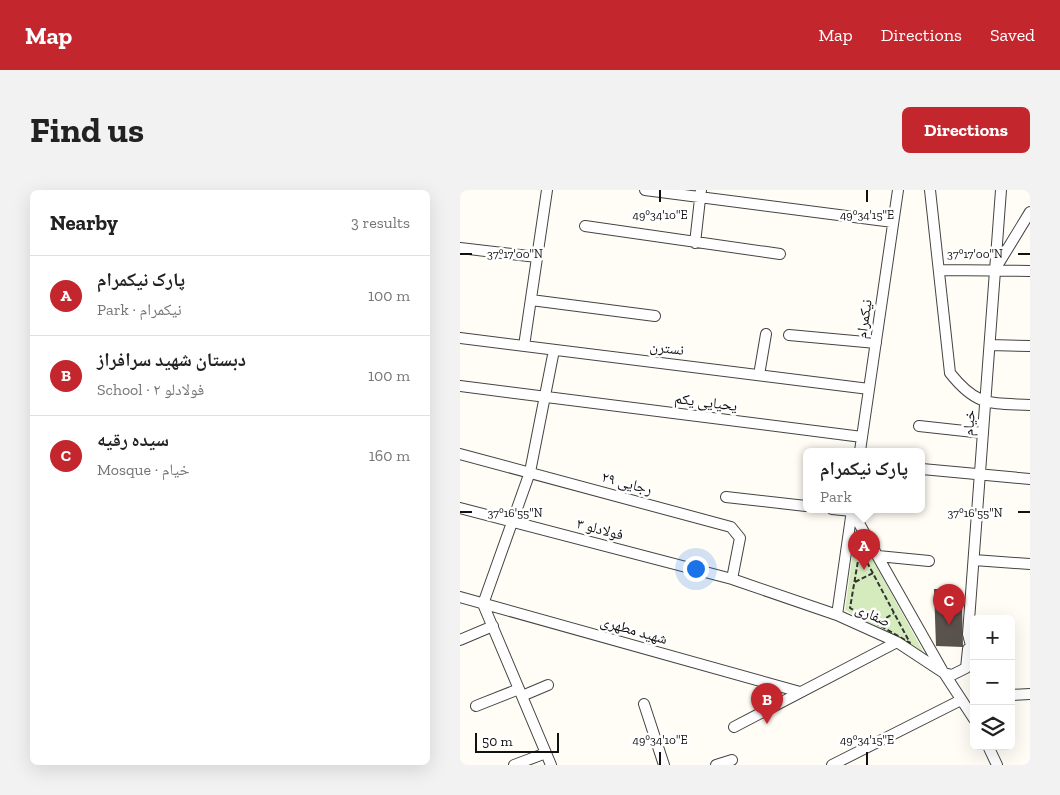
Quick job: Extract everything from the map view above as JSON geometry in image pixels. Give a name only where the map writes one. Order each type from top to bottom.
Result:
[{"type":"street","points":[[524,346],[547,190]]},
{"type":"street","points":[[645,190],[700,194],[893,222]]},
{"type":"street","name":"نیکمرام","points":[[860,448],[898,190]]},
{"type":"street","name":"خیام","points":[[970,642],[968,634],[1001,190]]},
{"type":"street","points":[[932,192],[950,373],[962,388],[985,403],[1030,405]]},
{"type":"street","points":[[695,243],[700,194]]},
{"type":"street","points":[[995,269],[1030,212]]},
{"type":"street","points":[[585,226],[780,254]]},
{"type":"street","points":[[460,248],[537,257]]},
{"type":"street","points":[[939,270],[995,269],[1030,271]]},
{"type":"street","points":[[531,300],[655,316]]},
{"type":"street","points":[[759,375],[766,334]]},
{"type":"street","points":[[789,334],[876,343]]},
{"type":"street","name":"نسترن","points":[[460,338],[869,389]]},
{"type":"street","points":[[990,345],[1030,346]]},
{"type":"street","points":[[551,765],[483,604],[530,472],[554,350]]},
{"type":"street","name":"یحیایی یکم","points":[[460,386],[862,436]]},
{"type":"street","points":[[919,426],[983,433]]},
{"type":"street","name":"رجایی ۲۹","points":[[460,454],[731,527],[740,538],[732,579]]},
{"type":"street","points":[[925,469],[1030,479]]},
{"type":"street","points":[[726,497],[803,506]]},
{"type":"street","name":"فولادلو ۳","points":[[460,508],[732,579]]},
{"type":"street","points":[[837,615],[852,513]]},
{"type":"street","points":[[854,513],[944,673],[952,674],[966,668],[968,634]]},
{"type":"street","points":[[878,556],[929,561]]},
{"type":"street","points":[[974,560],[1030,564]]},
{"type":"street","name":"صفاری","points":[[732,579],[837,615],[897,642],[944,673],[970,712]]},
{"type":"street","name":"شهید مطهری","points":[[460,597],[800,692]]},
{"type":"street","points":[[460,640],[493,626]]},
{"type":"street","points":[[734,727],[897,642]]},
{"type":"street","points":[[476,706],[548,685]]},
{"type":"street","points":[[1015,695],[1030,694]]},
{"type":"street","points":[[832,765],[961,700]]},
{"type":"street","points":[[644,704],[664,765]]},
{"type":"street","points":[[990,750],[998,765]]},
{"type":"street","points":[[996,750],[998,765]]},
{"type":"street","points":[[514,765],[546,753]]},
{"type":"street","points":[[716,765],[732,760]]},
{"type":"path","points":[[860,548],[910,643],[850,608],[854,582],[860,548]]},
{"type":"path","points":[[841,587],[873,573]]},
{"type":"path","points":[[877,624],[894,614]]},
{"type":"green space","points":[[856,529],[924,653],[845,610]]},
{"type":"building","points":[[934,589],[947,589],[946,603],[962,603],[963,647],[936,646]]},
{"type":"place","name":"پارک نیکمرام","points":[[864,570]]},
{"type":"place","name":"سیده رقیه","points":[[949,625]]},
{"type":"place","name":"دبستان شهید سرافراز","points":[[767,724]]}]
